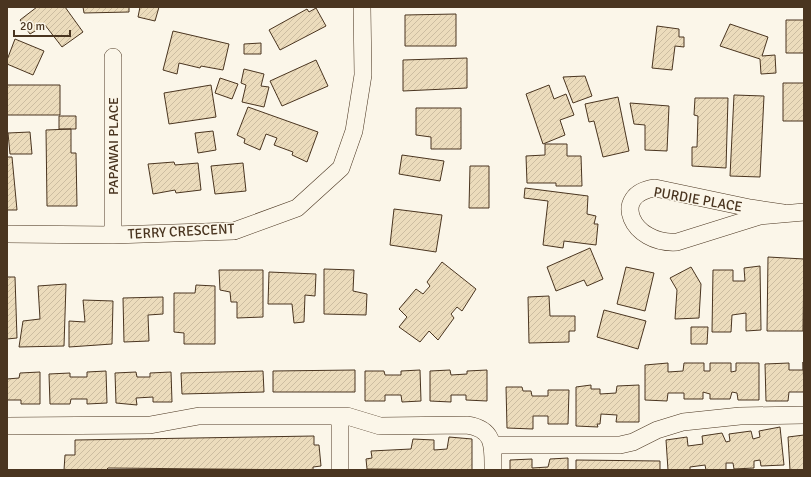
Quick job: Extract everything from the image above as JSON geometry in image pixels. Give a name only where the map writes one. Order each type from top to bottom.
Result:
[{"type":"street","name":"TERRY CRESCENT","points":[[7,234],[113,234],[234,231],[297,208],[341,168],[354,131],[363,75],[362,7]]},
{"type":"street","name":"PAPAWAI PLACE","points":[[113,57],[113,234]]},
{"type":"street","name":"PURDIE PLACE","points":[[783,213],[750,208],[655,188],[640,192],[630,207],[631,216],[635,225],[642,233],[659,241],[668,243],[677,242],[737,222],[783,213],[804,212]]},
{"type":"street","points":[[493,445],[620,445],[633,442],[658,430],[683,422],[740,416],[804,415]]},
{"type":"street","points":[[7,426],[150,425],[199,416],[340,416],[350,417],[380,426],[475,426],[486,432],[493,445],[494,470]]},
{"type":"street","points":[[340,416],[340,470]]},
{"type":"building","points":[[37,7],[65,7],[83,32],[62,47],[45,25],[30,34],[20,20]]},
{"type":"building","points":[[83,7],[129,7],[129,12],[84,13]]},
{"type":"building","points":[[140,7],[159,7],[155,21],[138,17]]},
{"type":"building","points":[[316,8],[326,26],[280,50],[269,30],[307,9],[309,12]]},
{"type":"building","points":[[456,14],[456,46],[405,46],[405,15]]},
{"type":"building","points":[[786,20],[804,20],[804,53],[786,53]]},
{"type":"building","points":[[730,24],[768,37],[762,56],[775,55],[776,73],[761,74],[760,59],[720,46]]},
{"type":"building","points":[[657,26],[679,29],[679,37],[684,37],[684,47],[675,46],[672,70],[652,68]]},
{"type":"building","points":[[173,31],[229,44],[223,70],[201,66],[200,68],[179,63],[177,74],[163,70]]},
{"type":"building","points":[[15,39],[44,51],[33,75],[7,64],[7,60]]},
{"type":"building","points":[[261,43],[261,54],[244,54],[244,44]]},
{"type":"building","points":[[467,58],[467,88],[403,91],[403,60]]},
{"type":"building","points":[[316,60],[328,86],[282,106],[270,81]]},
{"type":"building","points":[[244,69],[264,74],[261,86],[269,87],[264,107],[242,102],[246,85],[241,83]]},
{"type":"building","points":[[585,76],[592,96],[573,103],[563,77]]},
{"type":"building","points":[[220,78],[238,84],[232,99],[215,93]]},
{"type":"building","points":[[783,83],[804,83],[804,121],[783,121]]},
{"type":"building","points":[[7,85],[60,85],[60,115],[7,115]]},
{"type":"building","points":[[211,85],[216,117],[169,124],[164,93]]},
{"type":"building","points":[[549,85],[554,99],[566,94],[574,115],[560,120],[565,135],[543,144],[526,94]]},
{"type":"building","points":[[734,95],[764,96],[760,177],[730,176]]},
{"type":"building","points":[[618,97],[629,151],[603,157],[594,121],[589,122],[585,104]]},
{"type":"building","points":[[695,98],[728,98],[726,168],[692,166],[692,147],[697,147],[698,116],[694,115]]},
{"type":"building","points":[[630,103],[669,106],[667,151],[645,150],[645,125],[634,124]]},
{"type":"building","points":[[248,107],[318,132],[307,162],[292,155],[293,152],[274,145],[277,138],[266,134],[260,150],[244,143],[245,139],[237,135]]},
{"type":"building","points":[[416,108],[461,108],[461,149],[431,149],[431,137],[416,135]]},
{"type":"building","points":[[59,116],[76,116],[76,129],[59,129]]},
{"type":"building","points":[[71,129],[71,153],[76,153],[77,206],[47,206],[46,130]]},
{"type":"building","points":[[213,131],[216,150],[198,153],[195,133]]},
{"type":"building","points":[[30,132],[32,154],[10,154],[8,133]]},
{"type":"building","points":[[545,144],[567,144],[567,156],[581,156],[582,186],[556,186],[556,183],[527,183],[526,156],[545,155]]},
{"type":"building","points":[[402,155],[444,161],[440,181],[399,174]]},
{"type":"building","points":[[7,157],[12,157],[17,210],[7,210]]},
{"type":"building","points":[[174,162],[175,165],[198,163],[201,190],[176,193],[175,190],[153,194],[148,164]]},
{"type":"building","points":[[243,163],[246,191],[215,194],[211,166]]},
{"type":"building","points":[[470,166],[489,166],[489,208],[469,208]]},
{"type":"building","points":[[525,188],[588,196],[587,214],[596,216],[594,224],[598,224],[596,245],[564,241],[563,248],[543,245],[548,201],[524,198]]},
{"type":"building","points":[[394,209],[442,215],[436,252],[390,245]]},
{"type":"building","points":[[590,248],[603,279],[587,286],[584,280],[556,291],[547,267]]},
{"type":"building","points":[[768,257],[804,259],[803,331],[767,331]]},
{"type":"building","points":[[442,262],[476,289],[462,311],[457,307],[451,314],[454,318],[438,340],[429,331],[420,342],[399,327],[407,317],[399,309],[416,289],[423,294],[430,286],[427,282]]},
{"type":"building","points":[[760,266],[761,330],[746,331],[746,313],[732,315],[731,332],[712,332],[713,270],[733,270],[733,281],[745,281],[744,268]]},
{"type":"building","points":[[626,267],[654,273],[645,311],[617,304]]},
{"type":"building","points":[[691,267],[701,284],[699,318],[675,319],[677,290],[670,278]]},
{"type":"building","points":[[324,269],[354,270],[353,291],[367,294],[366,315],[324,314]]},
{"type":"building","points":[[219,270],[263,270],[263,317],[237,318],[237,302],[231,302],[230,292],[220,290]]},
{"type":"building","points":[[269,272],[316,274],[315,296],[305,295],[304,322],[294,323],[292,304],[268,304]]},
{"type":"building","points":[[7,277],[15,277],[17,338],[7,339]]},
{"type":"building","points":[[66,284],[64,346],[19,347],[23,321],[40,319],[38,286]]},
{"type":"building","points":[[196,285],[215,286],[215,344],[184,344],[184,333],[174,332],[174,293],[195,293]]},
{"type":"building","points":[[549,296],[550,316],[575,316],[575,331],[569,331],[569,342],[529,343],[528,297]]},
{"type":"building","points":[[163,297],[163,314],[148,315],[149,341],[124,342],[123,298]]},
{"type":"building","points":[[83,300],[113,301],[112,344],[69,347],[69,321],[85,322]]},
{"type":"building","points":[[604,310],[646,321],[638,349],[597,337]]},
{"type":"building","points":[[691,327],[708,327],[707,344],[691,344]]},
{"type":"building","points":[[803,362],[804,392],[789,392],[788,401],[766,401],[765,364],[789,363],[789,370],[803,370]]},
{"type":"building","points":[[668,363],[668,372],[683,371],[684,363],[704,363],[704,371],[710,371],[710,363],[731,363],[731,372],[736,371],[736,363],[759,363],[759,400],[738,400],[737,393],[732,392],[730,399],[710,399],[710,394],[703,392],[703,399],[684,399],[684,393],[668,393],[667,401],[645,400],[645,365]]},
{"type":"building","points":[[355,370],[355,392],[273,392],[273,371]]},
{"type":"building","points":[[420,370],[421,401],[402,402],[401,395],[385,395],[385,401],[365,401],[365,371],[384,371],[385,375],[401,375],[401,371]]},
{"type":"building","points":[[450,370],[451,375],[467,374],[467,371],[487,370],[487,401],[466,400],[466,395],[451,395],[451,402],[430,401],[430,371]]},
{"type":"building","points":[[106,371],[107,403],[87,404],[87,399],[71,399],[70,404],[50,404],[49,374],[70,373],[70,377],[87,377],[87,372]]},
{"type":"building","points":[[263,371],[264,392],[182,394],[181,373]]},
{"type":"building","points":[[40,372],[40,404],[21,404],[21,400],[7,400],[7,379],[19,378],[20,373]]},
{"type":"building","points":[[136,372],[137,377],[150,377],[150,373],[171,372],[172,402],[153,402],[153,397],[136,398],[137,405],[116,403],[115,373]]},
{"type":"building","points":[[591,385],[591,389],[600,389],[600,394],[616,393],[617,386],[639,385],[639,422],[616,422],[617,415],[601,414],[600,424],[597,424],[598,427],[576,426],[576,387]]},
{"type":"building","points":[[506,387],[522,387],[523,391],[531,391],[532,396],[548,396],[548,390],[569,390],[568,424],[548,424],[548,416],[533,416],[533,429],[507,428]]},
{"type":"building","points":[[780,427],[784,465],[761,466],[760,460],[754,461],[754,468],[734,469],[733,463],[726,463],[726,470],[706,470],[705,465],[690,467],[690,470],[668,470],[666,440],[687,437],[688,446],[703,444],[702,436],[722,433],[726,442],[730,441],[729,434],[751,431],[753,439],[760,437],[759,431]]},
{"type":"building","points":[[804,435],[804,470],[790,470],[788,437]]},
{"type":"building","points":[[314,436],[314,445],[319,445],[321,466],[313,467],[313,470],[108,468],[106,470],[64,470],[65,455],[75,455],[75,440]]},
{"type":"building","points":[[449,437],[472,439],[472,470],[367,469],[366,459],[372,458],[371,451],[411,449],[413,439],[434,440],[434,450],[447,449]]},
{"type":"building","points":[[568,458],[568,470],[510,470],[510,460],[532,459],[532,468],[548,467],[550,459]]},
{"type":"building","points":[[576,460],[660,461],[660,470],[576,470]]}]
